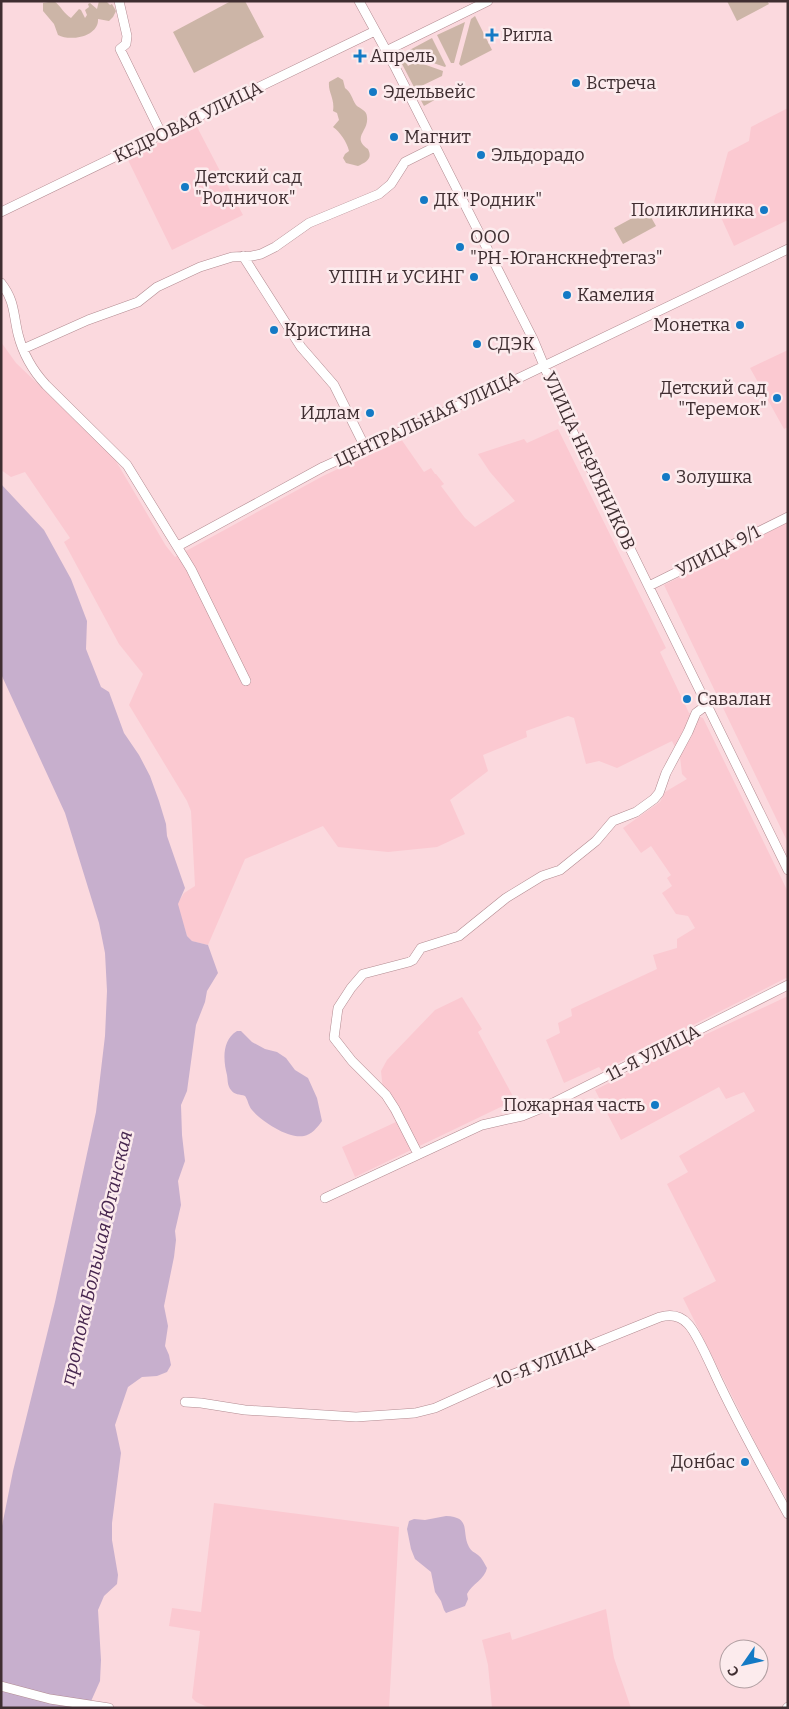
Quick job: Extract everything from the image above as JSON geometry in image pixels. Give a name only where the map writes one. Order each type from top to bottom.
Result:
[{"type":"street","points":[[119,1],[127,36],[126,44],[120,49],[162,135]]},
{"type":"street","name":"УЛИЦА НЕФТЯНИКОВ","points":[[359,1],[533,339],[564,414],[788,870]]},
{"type":"street","points":[[386,51],[488,1]]},
{"type":"street","name":"КЕДРОВАЯ УЛИЦА","points":[[1,212],[375,31]]},
{"type":"street","points":[[23,349],[88,320],[138,302],[157,287],[200,267],[232,256],[261,254],[275,247],[309,223],[379,194],[391,184],[405,162],[435,147]]},
{"type":"street","name":"ЦЕНТРАЛЬНАЯ УЛИЦА","points":[[178,546],[305,476],[788,249]]},
{"type":"street","points":[[243,256],[301,347],[334,385],[364,448]]},
{"type":"street","points":[[1,283],[13,301],[18,332],[30,364],[40,378],[128,465],[191,569],[246,681]]},
{"type":"street","name":"УЛИЦА 9/1","points":[[649,586],[788,517]]},
{"type":"street","points":[[418,1154],[386,1095],[352,1061],[334,1038],[338,1008],[363,974],[410,962],[422,948],[464,934],[506,898],[542,876],[560,870],[596,841],[613,821],[636,812],[654,799],[659,793],[666,773],[696,713],[708,704]]},
{"type":"street","name":"11-Я УЛИЦА","points":[[325,1198],[482,1126],[522,1116],[549,1105],[788,985]]},
{"type":"street","name":"10-Я УЛИЦА","points":[[185,1402],[245,1410],[356,1417],[415,1413],[434,1408],[497,1380],[660,1317],[671,1315],[685,1321],[693,1330],[748,1440],[788,1514]]},
{"type":"street","points":[[1,1686],[50,1699],[109,1708]]},
{"type":"shaded area","points":[[54,1],[71,18],[79,9],[85,18],[87,15],[85,10],[89,7],[88,4],[90,3],[97,9],[99,1],[106,1],[110,5],[112,4],[116,11],[109,21],[98,19],[94,30],[83,36],[63,37],[58,35],[54,24],[43,11],[43,3]]},
{"type":"shaded area","points":[[231,1],[245,1],[264,37],[194,73],[173,32]]},
{"type":"shaded area","points":[[727,1],[767,1],[769,4],[737,21]]},
{"type":"shaded area","points":[[475,16],[492,50],[461,66],[459,64],[471,19]]},
{"type":"shaded area","points":[[465,22],[454,63],[451,63],[437,35]]},
{"type":"shaded area","points":[[432,38],[446,66],[445,67],[404,53]]},
{"type":"shaded area","points":[[405,60],[408,66],[413,63],[412,60],[443,71],[442,76],[415,89],[401,62]]},
{"type":"shaded area","points":[[338,77],[343,80],[345,88],[356,105],[365,111],[367,115],[366,127],[361,141],[368,149],[370,155],[366,162],[358,166],[346,163],[343,158],[349,151],[348,148],[343,137],[333,127],[339,120],[337,113],[333,111],[329,82]]},
{"type":"shaded area","points":[[433,88],[438,98],[424,106],[418,95]]},
{"type":"shaded area","points":[[788,108],[788,220],[734,246],[714,202],[728,152],[749,141],[751,127]]},
{"type":"shaded area","name":"Детский сад \"Родничок\"","points":[[196,125],[243,215],[172,250],[127,158]]},
{"type":"shaded area","points":[[647,210],[656,226],[623,244],[614,228]]},
{"type":"shaded area","points":[[1,342],[16,363],[113,456],[166,546],[175,557],[323,476],[401,439],[424,472],[431,468],[444,484],[441,486],[465,518],[475,527],[515,501],[490,472],[478,454],[524,439],[527,443],[558,429],[666,648],[660,652],[689,713],[703,718],[788,892],[788,977],[602,1071],[599,1067],[564,1083],[546,1040],[560,1033],[558,1023],[572,1016],[571,1009],[657,969],[653,955],[677,948],[677,939],[695,928],[688,916],[676,914],[662,893],[672,886],[667,878],[671,875],[651,846],[641,853],[623,828],[660,802],[665,792],[687,779],[682,774],[680,757],[672,741],[617,768],[599,761],[586,764],[574,718],[568,716],[526,731],[527,737],[483,755],[488,771],[450,800],[465,834],[437,847],[388,852],[338,847],[323,826],[245,859],[208,945],[192,941],[187,936],[177,904],[184,893],[195,886],[191,811],[187,801],[129,705],[143,674],[119,644],[64,542],[70,538],[25,472],[11,477],[1,470]]},
{"type":"shaded area","name":"Детский сад \"Теремок\"","points":[[788,350],[788,427],[784,429],[750,368]]},
{"type":"shaded area","points":[[788,522],[788,843],[664,585]]},
{"type":"shaded area","points":[[788,996],[788,1501],[763,1458],[683,1298],[716,1281],[667,1184],[688,1172],[679,1156],[755,1111],[744,1092],[726,1099],[719,1087],[621,1140],[595,1090],[696,1039]]},
{"type":"shaded area","points":[[462,997],[482,1029],[478,1032],[515,1100],[355,1177],[342,1147],[396,1122],[384,1100],[381,1071],[387,1060],[435,1010]]},
{"type":"shaded area","points":[[214,1503],[399,1527],[389,1708],[210,1708],[196,1702],[192,1698],[200,1631],[169,1626],[172,1608],[201,1612]]},
{"type":"shaded area","points":[[606,1609],[614,1658],[631,1708],[492,1708],[488,1665],[482,1640],[510,1632],[512,1640]]},
{"type":"water","name":"протока Большая Юганская","points":[[1,484],[44,530],[71,579],[87,621],[86,649],[101,687],[109,692],[124,733],[150,776],[159,801],[166,824],[167,836],[185,888],[178,904],[187,936],[192,941],[208,945],[218,973],[207,991],[196,1025],[187,1091],[181,1105],[185,1161],[178,1181],[181,1205],[175,1231],[174,1257],[164,1306],[168,1326],[165,1346],[171,1365],[167,1372],[157,1376],[142,1377],[128,1387],[115,1425],[121,1453],[112,1523],[112,1540],[118,1575],[117,1584],[104,1596],[98,1610],[101,1660],[100,1681],[88,1708],[1,1708],[1,1531],[13,1471],[55,1302],[96,1112],[105,1036],[107,991],[105,953],[99,923],[65,813],[1,674]]},
{"type":"water","points":[[237,1031],[241,1031],[252,1042],[265,1049],[277,1052],[286,1058],[295,1070],[308,1078],[317,1098],[322,1121],[312,1132],[304,1136],[298,1136],[290,1135],[275,1128],[252,1110],[245,1096],[232,1092],[228,1084],[224,1057],[226,1045]]},
{"type":"water","points":[[446,1516],[454,1517],[463,1522],[469,1547],[481,1558],[487,1568],[484,1575],[467,1594],[468,1599],[465,1606],[446,1613],[435,1592],[431,1572],[415,1559],[407,1529],[409,1521],[414,1519],[425,1520]]},
{"type":"place","name":"Ригла","points":[[492,35]]},
{"type":"place","name":"Апрель","points":[[360,56]]},
{"type":"place","name":"Встреча","points":[[576,83]]},
{"type":"place","name":"Эдельвейс","points":[[373,92]]},
{"type":"place","name":"Магнит","points":[[394,137]]},
{"type":"place","name":"Эльдорадо","points":[[481,155]]},
{"type":"place","name":"Детский сад \"Родничок\"","points":[[185,187]]},
{"type":"place","name":"ДК \"Родник\"","points":[[424,200]]},
{"type":"place","name":"Поликлиника","points":[[764,210]]},
{"type":"place","name":"ООО \"РН-Юганскнефтегаз\"","points":[[460,247]]},
{"type":"place","name":"УППН и УСИНГ","points":[[474,277]]},
{"type":"place","name":"Камелия","points":[[567,295]]},
{"type":"place","name":"Монетка","points":[[740,325]]},
{"type":"place","name":"Кристина","points":[[274,330]]},
{"type":"place","name":"СДЭК","points":[[477,344]]},
{"type":"place","name":"Детский сад \"Теремок\"","points":[[777,398]]},
{"type":"place","name":"Идлам","points":[[370,413]]},
{"type":"place","name":"Золушка","points":[[666,477]]},
{"type":"place","name":"Савалан","points":[[687,699]]},
{"type":"place","name":"Пожарная часть","points":[[655,1105]]},
{"type":"place","name":"Донбас","points":[[745,1462]]}]
